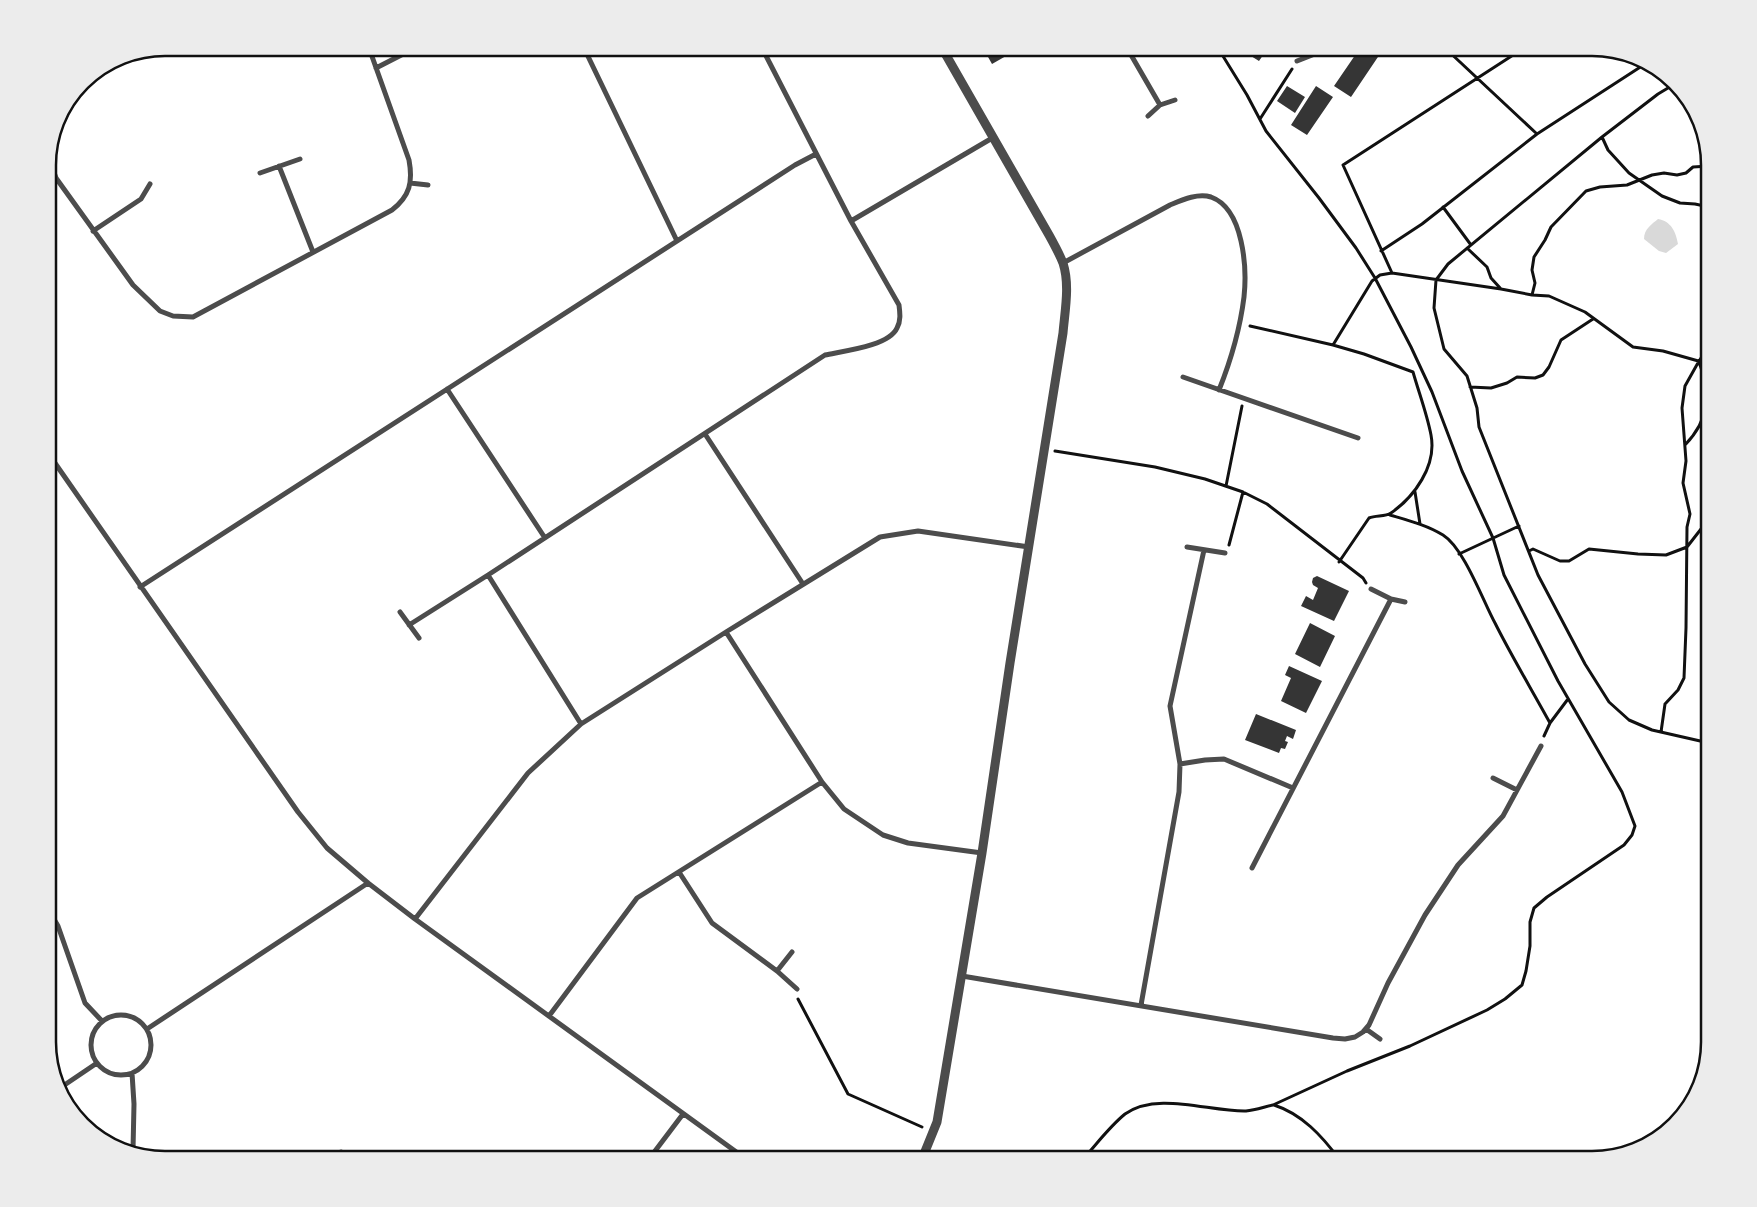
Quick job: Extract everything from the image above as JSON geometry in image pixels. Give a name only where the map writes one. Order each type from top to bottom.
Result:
[{"type":"street","points":[[56,178],[133,285],[160,311],[173,316],[193,317],[392,210],[407,195],[411,172],[408,160],[371,56]]},
{"type":"street","points":[[376,68],[399,56]]},
{"type":"street","points":[[588,56],[676,241]]},
{"type":"street","points":[[409,625],[826,355],[877,345],[897,330],[900,318],[899,305],[851,222],[766,56]]},
{"type":"street","points":[[926,1151],[937,1122],[962,976],[1063,333],[1066,298],[1066,279],[1062,263],[1049,235],[947,56]]},
{"type":"street","points":[[1132,56],[1160,105]]},
{"type":"street","points":[[1297,61],[1310,56]]},
{"type":"street","points":[[1148,116],[1160,105],[1175,100]]},
{"type":"street","points":[[851,222],[994,137]]},
{"type":"street","points":[[140,587],[676,241],[795,165],[816,154]]},
{"type":"street","points":[[260,173],[300,159]]},
{"type":"street","points":[[279,166],[314,252]]},
{"type":"street","points":[[410,183],[428,185]]},
{"type":"street","points":[[94,231],[141,199],[150,184]]},
{"type":"street","points":[[1062,263],[1170,205],[1187,198],[1200,196],[1211,198],[1221,204],[1236,224],[1244,252],[1244,296],[1240,323],[1230,362],[1219,390]]},
{"type":"street","points":[[1183,377],[1358,438]]},
{"type":"street","points":[[447,389],[545,538]]},
{"type":"street","points":[[705,434],[803,584]]},
{"type":"street","points":[[56,465],[298,812],[327,848],[415,919],[734,1151]]},
{"type":"street","points":[[415,919],[528,773],[581,724],[880,537],[918,532],[1029,547]]},
{"type":"street","points":[[1187,548],[1225,553]]},
{"type":"street","points":[[1141,1005],[1179,792],[1180,764],[1170,706],[1204,550]]},
{"type":"street","points":[[488,575],[581,724]]},
{"type":"street","points":[[1371,589],[1391,599],[1405,602]]},
{"type":"street","points":[[1252,868],[1391,599]]},
{"type":"street","points":[[400,612],[419,638]]},
{"type":"street","points":[[726,632],[822,782],[844,809],[883,835],[908,842],[982,853]]},
{"type":"street","points":[[962,976],[1339,1038],[1355,1038],[1365,1031],[1374,1017],[1376,1005],[1425,915],[1458,865],[1503,816],[1541,746]]},
{"type":"street","points":[[1180,764],[1224,759],[1293,788]]},
{"type":"street","points":[[1493,778],[1517,790]]},
{"type":"street","points":[[549,1016],[638,898],[822,782]]},
{"type":"street","points":[[679,872],[712,923],[778,971],[797,988]]},
{"type":"street","points":[[146,1029],[368,883]]},
{"type":"street","points":[[56,923],[85,1003],[102,1021]]},
{"type":"street","points":[[778,971],[792,952]]},
{"type":"street","points":[[120,1015],[130,1016],[140,1021],[150,1039],[149,1054],[141,1067],[132,1073],[122,1075],[112,1074],[104,1070],[97,1063],[92,1055],[92,1036],[102,1021],[111,1016],[120,1015]]},
{"type":"street","points":[[1365,1031],[1380,1039]]},
{"type":"street","points":[[66,1084],[97,1063]]},
{"type":"street","points":[[132,1073],[134,1104],[133,1146]]},
{"type":"street","points":[[656,1151],[683,1114]]},
{"type":"path","points":[[1091,1151],[1126,1114],[1144,1106],[1170,1104],[1248,1111],[1273,1105],[1323,1081],[1436,1034],[1487,1010],[1505,999],[1522,985],[1530,946],[1530,922],[1534,908],[1624,845],[1632,835],[1635,826],[1622,792],[1531,631],[1504,575],[1493,538],[1462,471],[1420,365],[1375,278],[1356,248],[1319,198],[1266,132],[1223,56]]},
{"type":"path","points":[[1455,56],[1538,134]]},
{"type":"path","points":[[1392,274],[1343,165],[1512,56]]},
{"type":"path","points":[[1260,119],[1297,61]]},
{"type":"path","points":[[1381,251],[1443,207],[1538,134],[1639,68]]},
{"type":"path","points":[[1668,88],[1602,137],[1448,264],[1436,280],[1434,308],[1444,349],[1467,376],[1477,408],[1479,426],[1538,575],[1580,655],[1609,702],[1629,720],[1661,732],[1701,740]]},
{"type":"path","points":[[1602,137],[1608,150],[1629,173],[1662,196],[1680,204],[1701,205]]},
{"type":"path","points":[[1532,295],[1535,283],[1532,270],[1534,257],[1551,227],[1586,191],[1600,187],[1627,185],[1664,172],[1677,175],[1686,173],[1693,168],[1701,167]]},
{"type":"path","points":[[1443,207],[1471,244]]},
{"type":"path","points":[[1467,248],[1487,267],[1491,278],[1501,289]]},
{"type":"path","points":[[1333,345],[1375,278],[1380,275],[1392,274],[1548,296],[1585,312],[1633,347],[1663,351],[1699,361]]},
{"type":"path","points":[[1470,387],[1491,388],[1507,383],[1517,377],[1535,378],[1543,375],[1549,367],[1561,340],[1594,319]]},
{"type":"path","points":[[1240,323],[1333,345],[1413,372],[1431,436],[1432,448],[1430,459],[1415,492],[1389,515]]},
{"type":"path","points":[[1661,732],[1666,704],[1678,690],[1684,678],[1687,527],[1690,514],[1683,483],[1686,461],[1682,408],[1685,386],[1701,358]]},
{"type":"path","points":[[1699,361],[1701,366]]},
{"type":"path","points":[[1226,486],[1244,398]]},
{"type":"path","points":[[1685,446],[1696,434],[1701,423]]},
{"type":"path","points":[[1044,450],[1154,467],[1204,478],[1243,492],[1266,504],[1339,562],[1363,578],[1371,589]]},
{"type":"path","points":[[1225,553],[1227,554],[1243,492]]},
{"type":"path","points":[[1415,492],[1420,524]]},
{"type":"path","points":[[1339,562],[1369,518],[1375,515],[1389,515],[1420,524],[1444,535],[1459,554],[1480,590],[1494,622],[1550,723]]},
{"type":"path","points":[[1459,554],[1519,526]]},
{"type":"path","points":[[1529,551],[1533,550],[1560,561],[1569,561],[1589,549],[1638,554],[1666,554],[1687,548],[1701,529]]},
{"type":"path","points":[[1541,746],[1550,723],[1568,698]]},
{"type":"path","points":[[797,988],[797,998],[848,1094],[933,1132]]},
{"type":"path","points":[[1273,1105],[1285,1109],[1308,1122],[1332,1151]]},
{"type":"shaded area","points":[[1658,219],[1670,225],[1678,244],[1666,253],[1659,251],[1644,239],[1647,230]]},
{"type":"building","points":[[988,56],[1006,56],[992,64]]},
{"type":"building","points":[[1251,56],[1262,56],[1259,61]]},
{"type":"building","points":[[1355,56],[1379,56],[1351,97],[1334,86]]},
{"type":"building","points":[[1287,86],[1305,97],[1295,113],[1277,101]]},
{"type":"building","points":[[1316,86],[1333,97],[1307,135],[1291,125]]},
{"type":"building","points":[[1317,576],[1349,591],[1334,621],[1301,606],[1306,596],[1313,600],[1318,588],[1312,582],[1313,578]]},
{"type":"building","points":[[1310,623],[1335,636],[1320,667],[1295,654]]},
{"type":"building","points":[[1289,666],[1322,681],[1306,713],[1281,701],[1291,678],[1285,675]]},
{"type":"building","points":[[1256,714],[1296,730],[1293,739],[1287,736],[1285,741],[1288,742],[1285,749],[1281,748],[1279,753],[1245,740]]}]
